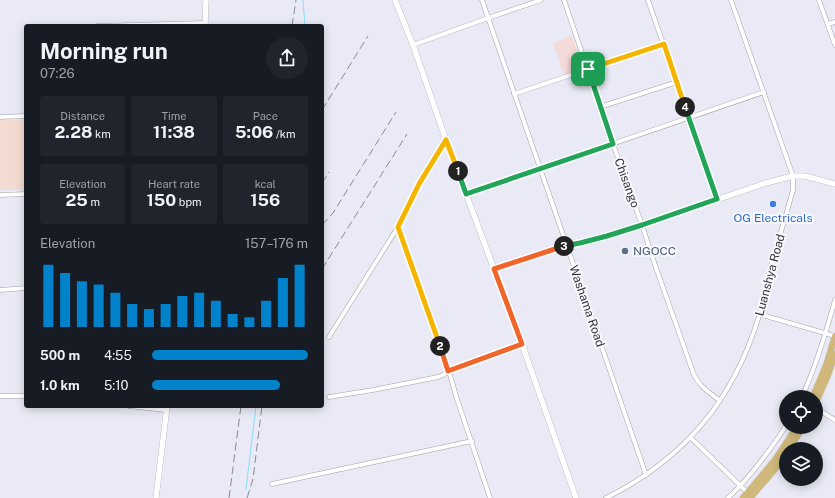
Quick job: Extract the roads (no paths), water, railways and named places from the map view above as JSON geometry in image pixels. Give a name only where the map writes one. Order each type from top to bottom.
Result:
[{"type":"main road","points":[[816,390],[835,336]]},
{"type":"main road","points":[[821,390],[835,354]]},
{"type":"main road","points":[[749,495],[792,434]]},
{"type":"main road","points":[[743,498],[749,495],[779,463]]},
{"type":"street","points":[[205,24],[206,0]]},
{"type":"street","points":[[396,0],[446,140],[522,344],[576,498]]},
{"type":"street","name":"Washama Road","points":[[482,0],[646,475]]},
{"type":"street","points":[[413,46],[541,0]]},
{"type":"street","name":"Chisango","points":[[564,0],[694,375],[699,384],[720,401]]},
{"type":"street","points":[[648,0],[717,199]]},
{"type":"street","name":"Luanshya Road","points":[[606,498],[646,475],[670,457],[691,438],[720,401],[736,374],[760,314],[793,190],[793,176],[732,0]]},
{"type":"street","points":[[819,0],[835,45]]},
{"type":"street","points":[[828,24],[835,22]]},
{"type":"street","points":[[514,94],[664,44]]},
{"type":"street","points":[[600,106],[676,82]]},
{"type":"street","points":[[466,194],[764,92]]},
{"type":"street","points":[[0,117],[24,116]]},
{"type":"street","points":[[329,337],[398,227],[419,184],[446,140]]},
{"type":"street","points":[[494,269],[566,245],[594,240],[717,199],[793,176],[805,176],[835,184]]},
{"type":"street","points":[[0,195],[24,194]]},
{"type":"street","points":[[398,227],[472,441],[490,498]]},
{"type":"street","points":[[0,290],[24,288]]},
{"type":"street","points":[[805,390],[814,370],[835,300]]},
{"type":"street","points":[[760,314],[835,336]]},
{"type":"street","points":[[329,397],[416,382],[443,375],[448,371],[522,344]]},
{"type":"street","points":[[0,396],[24,396]]},
{"type":"street","points":[[156,498],[166,408]]},
{"type":"street","points":[[823,412],[835,420]]},
{"type":"street","points":[[728,498],[741,486],[763,459],[780,434]]},
{"type":"street","points":[[691,438],[749,495]]},
{"type":"street","points":[[272,484],[472,441]]},
{"type":"waterway","points":[[303,0],[305,24]]},
{"type":"waterway","points":[[246,489],[256,408]]},
{"type":"railway","points":[[292,24],[296,0]]},
{"type":"railway","points":[[324,107],[368,36]]},
{"type":"railway","points":[[324,223],[333,213],[396,112]]},
{"type":"railway","points":[[324,266],[407,134]]},
{"type":"railway","points":[[324,180],[329,172]]},
{"type":"railway","points":[[229,498],[241,408]]},
{"type":"railway","points":[[247,498],[253,479],[262,408]]},
{"type":"place","name":"OG Electricals","points":[[773,204]]},
{"type":"place","name":"NGOCC","points":[[625,251]]}]
